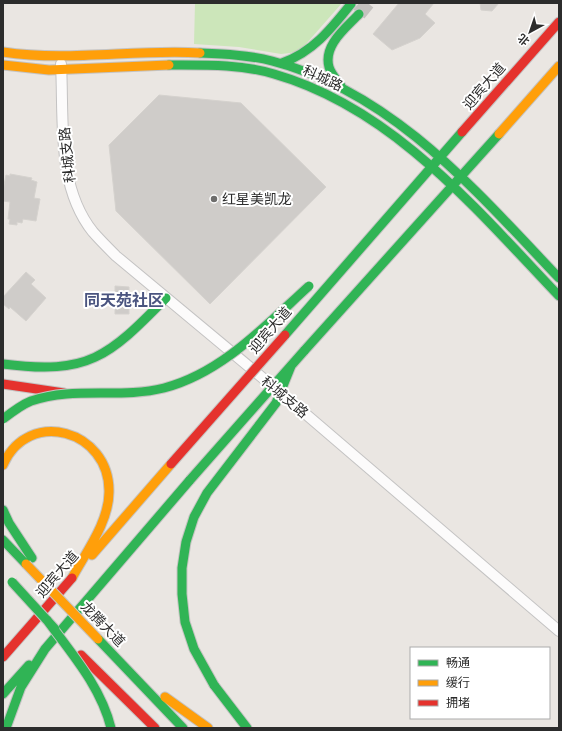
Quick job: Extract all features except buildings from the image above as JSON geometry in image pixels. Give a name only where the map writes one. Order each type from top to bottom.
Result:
[{"type":"main road","points":[[282,63],[298,58],[308,52],[351,4]]},
{"type":"main road","points":[[344,89],[330,69],[328,55],[336,40],[359,14]]},
{"type":"main road","name":"迎宾大道","points":[[3,657],[170,464],[559,22]]},
{"type":"main road","name":"科城路","points":[[3,52],[39,58],[187,52],[240,56],[282,63],[310,73],[344,89],[403,127],[440,157],[559,278]]},
{"type":"main road","points":[[499,133],[485,141],[477,138],[475,127],[516,79],[530,55]]},
{"type":"main road","name":"科城路","points":[[3,65],[61,71],[161,64],[237,67],[274,74],[309,85],[350,106],[369,118],[432,167],[559,296]]},
{"type":"main road","points":[[3,694],[290,366],[559,66]]},
{"type":"main road","points":[[327,272],[362,246]]},
{"type":"main road","points":[[3,384],[68,394],[124,394],[164,388],[193,377],[220,361],[244,343],[312,283]]},
{"type":"main road","points":[[3,364],[59,369],[88,363],[114,348],[166,298]]},
{"type":"main road","points":[[247,728],[214,685],[194,649],[185,622],[182,594],[182,568],[186,542],[194,517],[206,493],[276,403],[290,366]]},
{"type":"main road","points":[[3,419],[31,401],[68,394]]},
{"type":"main road","points":[[3,465],[13,449],[26,439],[38,433],[66,432],[81,437],[94,448],[104,460],[108,476],[109,492],[105,513],[72,578]]},
{"type":"main road","points":[[3,510],[29,561]]},
{"type":"main road","name":"龙腾大道","points":[[3,540],[29,561],[68,608],[183,728]]},
{"type":"main road","points":[[3,573],[47,620],[155,728]]},
{"type":"main road","points":[[47,620],[96,689],[110,718],[111,728]]},
{"type":"main road","points":[[6,728],[10,714],[21,690],[47,644]]},
{"type":"main road","points":[[124,666],[208,728]]},
{"type":"street","name":"科城支路","points":[[60,58],[65,156],[71,188],[76,203],[93,231],[105,244],[166,298],[294,404],[559,631]]},
{"type":"green space","points":[[195,3],[342,3],[299,50],[281,54],[239,47],[194,44]]},
{"type":"tunnel","points":[[359,14],[368,3]]},
{"type":"traffic: fast","points":[[282,63],[303,53],[321,39],[351,4]]},
{"type":"traffic: fast","points":[[341,86],[329,67],[329,51],[332,44],[342,31],[359,14]]},
{"type":"traffic: fast","points":[[200,53],[227,54],[272,61],[316,76],[356,96],[394,121],[430,149],[497,212],[559,278]]},
{"type":"traffic: fast","points":[[169,65],[249,68],[274,74],[317,90],[357,111],[395,137],[464,197],[559,296]]},
{"type":"traffic: fast","points":[[285,335],[462,132]]},
{"type":"traffic: fast","points":[[304,351],[499,134]]},
{"type":"traffic: fast","points":[[3,419],[27,403],[47,397],[80,393],[131,393],[164,388],[185,381],[205,371],[242,346],[309,286]]},
{"type":"traffic: fast","points":[[3,364],[32,367],[57,367],[77,364],[95,357],[112,348],[128,335],[166,298]]},
{"type":"traffic: fast","points":[[190,480],[304,351]]},
{"type":"traffic: fast","points":[[214,685],[194,649],[185,622],[182,594],[182,568],[186,542],[194,517],[207,493],[276,403],[291,366]]},
{"type":"traffic: fast","points":[[6,728],[21,687],[45,649],[190,480]]},
{"type":"traffic: fast","points":[[3,510],[9,523],[32,558]]},
{"type":"traffic: fast","points":[[3,540],[26,564]]},
{"type":"traffic: fast","points":[[12,582],[55,629]]},
{"type":"traffic: fast","points":[[47,620],[85,671],[100,699],[111,728]]},
{"type":"traffic: fast","points":[[98,639],[183,728]]},
{"type":"traffic: fast","points":[[3,694],[29,665]]},
{"type":"traffic: fast","points":[[214,685],[247,728]]},
{"type":"traffic: slow","points":[[3,52],[52,56],[175,52],[200,53]]},
{"type":"traffic: slow","points":[[3,65],[49,70],[169,65]]},
{"type":"traffic: slow","points":[[499,134],[559,66]]},
{"type":"traffic: slow","points":[[3,465],[15,447],[30,436],[48,432],[66,434],[82,441],[96,453],[106,471],[109,492],[108,503],[101,526],[72,578]]},
{"type":"traffic: slow","points":[[92,555],[171,464]]},
{"type":"traffic: slow","points":[[26,564],[98,639]]},
{"type":"traffic: slow","points":[[165,697],[208,728]]},
{"type":"traffic: jam","points":[[462,132],[559,22]]},
{"type":"traffic: jam","points":[[171,464],[285,335]]},
{"type":"traffic: jam","points":[[3,384],[64,393]]},
{"type":"traffic: jam","points":[[3,657],[72,578]]},
{"type":"traffic: jam","points":[[81,655],[155,728]]},
{"type":"place","name":"红星美凯龙","points":[[214,199]]},
{"type":"district","name":"同天苑社区","points":[[124,300]]}]
